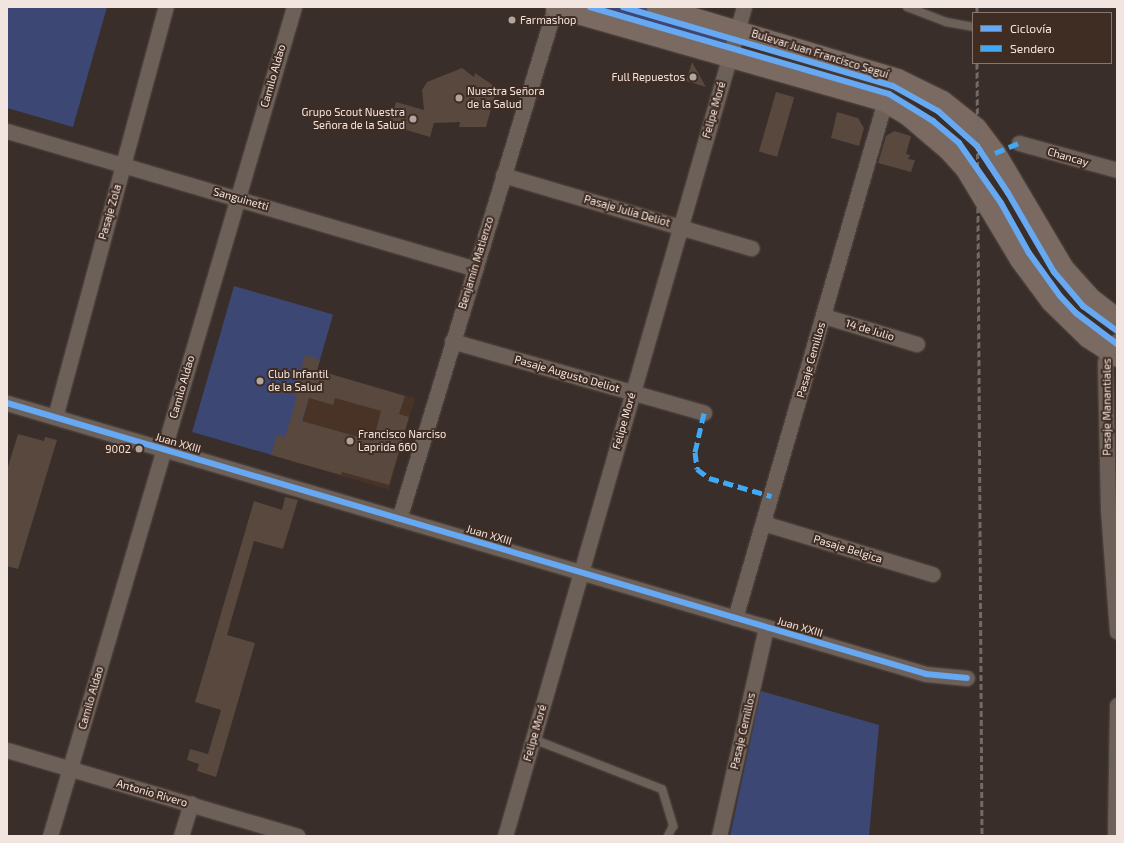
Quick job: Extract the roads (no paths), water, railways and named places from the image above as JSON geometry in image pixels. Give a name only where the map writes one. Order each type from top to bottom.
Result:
[{"type":"main road","points":[[556,7],[885,101],[929,131],[966,168],[1020,259],[1051,301],[1083,332],[1114,349]]},
{"type":"main road","name":"Bulevar Juan Francisco Seguí","points":[[657,7],[897,79],[942,101],[963,115],[995,153],[1063,268],[1090,298],[1117,319]]},
{"type":"street","name":"Pasaje Zola","points":[[54,417],[166,7]]},
{"type":"street","name":"Camilo Aldao","points":[[50,836],[294,7]]},
{"type":"street","name":"Benjamín Matienzo","points":[[399,519],[452,341],[556,7]]},
{"type":"street","name":"Felipe Moré","points":[[505,836],[744,7]]},
{"type":"street","name":"Pasaje Cemillos","points":[[735,618],[824,316],[885,101]]},
{"type":"street","name":"Sanguinetti","points":[[7,132],[238,198],[475,269]]},
{"type":"street","name":"Chancay","points":[[1019,143],[1117,170]]},
{"type":"street","name":"Pasaje Julia Deliot","points":[[503,175],[751,248]]},
{"type":"street","name":"14 de Julio","points":[[824,316],[917,344]]},
{"type":"street","name":"Pasaje Augusto Deliot","points":[[452,341],[704,413]]},
{"type":"street","name":"Pasaje Manantiales","points":[[1114,349],[1105,363],[1113,512],[1117,632]]},
{"type":"street","name":"Juan XXIII","points":[[7,403],[926,674],[967,678]]},
{"type":"street","name":"Pasaje Belgica","points":[[763,523],[932,574]]},
{"type":"street","name":"Pasaje Cemillos","points":[[720,836],[766,627]]},
{"type":"street","points":[[1115,836],[1117,705]]},
{"type":"street","name":"Antonio Rivero","points":[[7,750],[298,836]]},
{"type":"street","points":[[181,836],[190,804]]},
{"type":"lane","points":[[907,7],[946,22],[972,27]]},
{"type":"lane","points":[[533,739],[662,789],[673,826],[668,836]]},
{"type":"railway","points":[[977,7],[977,12]]},
{"type":"railway","points":[[977,64],[982,836]]},
{"type":"place","name":"Farmashop","points":[[512,20]]},
{"type":"place","name":"Full Repuestos","points":[[693,77]]},
{"type":"place","name":"Nuestra Señora de la Salud","points":[[459,98]]},
{"type":"place","name":"Grupo Scout Nuestra Señora de la Salud","points":[[413,119]]},
{"type":"place","name":"Club Infantil de la Salud","points":[[260,381]]},
{"type":"place","name":"Francisco Narciso Laprida 660","points":[[350,441]]},
{"type":"place","name":"9002","points":[[139,449]]}]
